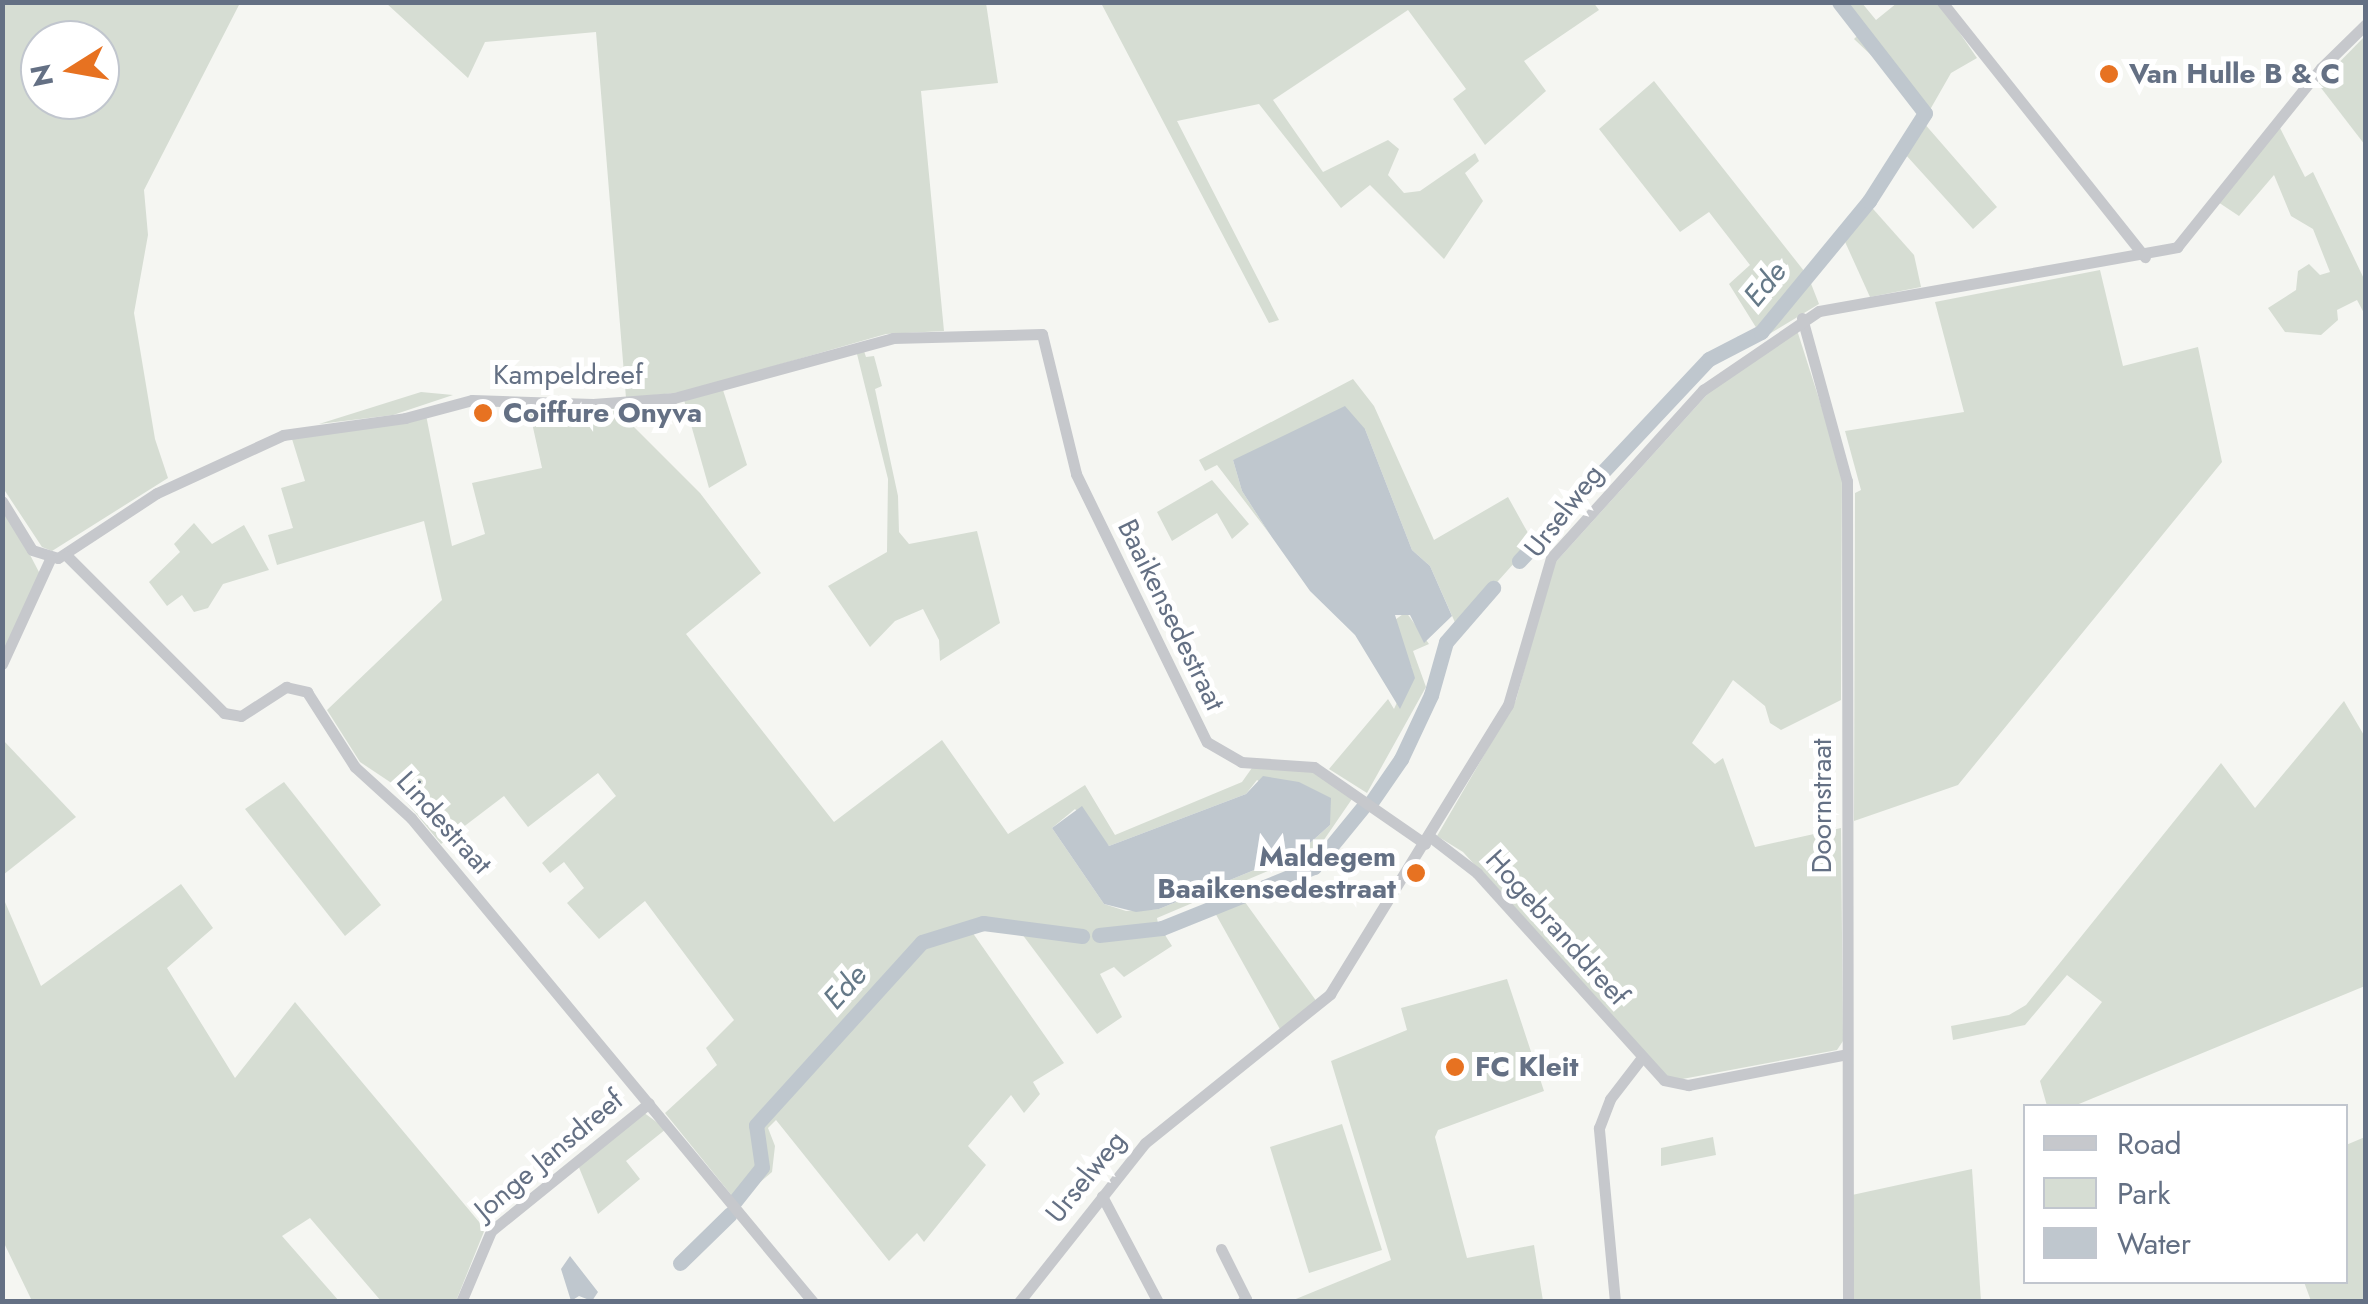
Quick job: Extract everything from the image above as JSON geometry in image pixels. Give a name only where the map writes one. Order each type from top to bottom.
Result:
[{"type":"street","points":[[1942,2],[2145,257]]},
{"type":"street","name":"Urselweg","points":[[1018,1302],[1164,1125],[1312,1014],[1427,840],[1508,706],[1551,558],[1703,390],[1802,318],[2145,257],[2186,239],[2321,68],[2366,24]]},
{"type":"street","name":"Doornstraat","points":[[1802,318],[1847,470],[1848,1302]]},
{"type":"street","name":"Baaikensedestraat","points":[[1036,333],[1049,342],[1066,440],[1085,496],[1207,742],[1240,762],[1314,766],[1427,840]]},
{"type":"street","name":"Kampeldreef","points":[[67,556],[157,493],[283,436],[405,418],[472,400],[593,404],[674,398],[873,342],[1036,333]]},
{"type":"street","points":[[2,501],[32,550],[50,559],[67,556]]},
{"type":"street","name":"Lindestraat","points":[[67,556],[224,713],[242,716],[286,687],[307,692],[355,767],[412,818],[813,1302]]},
{"type":"street","points":[[2,664],[50,559]]},
{"type":"street","name":"Hogebranddreef","points":[[1427,840],[1477,874],[1640,1060],[1664,1080],[1688,1085],[1847,1054]]},
{"type":"street","points":[[1615,1302],[1599,1128],[1606,1105],[1640,1060]]},
{"type":"street","name":"Jonge Jansdreef","points":[[461,1302],[491,1231],[649,1103]]},
{"type":"street","points":[[1102,1196],[1158,1302]]},
{"type":"street","points":[[1221,1249],[1246,1299],[1242,1302]]},
{"type":"green space","points":[[1593,2],[1599,10],[1524,61],[1546,91],[1485,145],[1453,99],[1466,89],[1408,10],[1273,100],[1323,172],[1388,140],[1399,149],[1388,175],[1404,193],[1420,191],[1475,153],[1479,161],[1465,173],[1483,201],[1444,259],[1370,185],[1341,208],[1259,104],[1177,121],[1279,320],[1269,323],[1101,3]]},
{"type":"green space","points":[[3,3],[240,3],[144,190],[148,235],[134,313],[155,439],[168,478],[52,551],[42,547],[3,488]]},
{"type":"green space","points":[[386,3],[986,3],[998,83],[921,91],[944,331],[886,334],[684,392],[626,398],[596,32],[485,42],[468,78]]},
{"type":"green space","points":[[1862,3],[1876,20],[1897,3],[1939,3],[1977,58],[1951,73],[1923,122],[1997,207],[1973,229],[1905,154],[1894,171],[1888,166],[1925,106],[1854,39],[1860,33],[1836,5]]},
{"type":"green space","points":[[2365,36],[2365,145],[2318,84]]},
{"type":"green space","points":[[1654,81],[1808,276],[1819,304],[1743,350],[1737,337],[1757,329],[1729,284],[1750,265],[1709,212],[1680,232],[1599,129]]},
{"type":"green space","points":[[2278,124],[2305,177],[2313,172],[2365,281],[2365,315],[2357,300],[2337,310],[2338,320],[2321,335],[2285,332],[2268,308],[2296,290],[2298,271],[2309,264],[2320,275],[2330,272],[2313,229],[2291,216],[2274,175],[2239,216],[2218,202]]},
{"type":"green space","points":[[1866,201],[1914,255],[1921,287],[1870,297],[1841,233]]},
{"type":"green space","points":[[2100,270],[2123,366],[2198,347],[2222,462],[1958,785],[1854,821],[1855,493],[1861,490],[1845,431],[1964,412],[1935,302]]},
{"type":"green space","points":[[1797,330],[1842,471],[1841,700],[1781,730],[1770,723],[1765,706],[1733,680],[1692,743],[1715,764],[1723,758],[1755,847],[1841,828],[1843,1041],[1837,1050],[1677,1080],[1664,1074],[1463,852],[1437,836],[1516,700],[1553,565],[1712,389]]},
{"type":"green space","points":[[863,348],[866,357],[874,356],[882,386],[875,389],[898,496],[899,532],[909,544],[977,531],[1000,623],[940,661],[939,640],[923,609],[895,621],[870,647],[828,586],[887,552],[888,479],[856,350]]},
{"type":"green space","points":[[1353,379],[1374,406],[1434,540],[1508,497],[1533,542],[1457,627],[1430,566],[1412,550],[1365,429],[1233,460],[1242,491],[1269,533],[1217,465],[1205,471],[1199,460]]},
{"type":"green space","points":[[723,390],[747,465],[709,488],[684,400]]},
{"type":"green space","points":[[421,392],[453,395],[393,415],[319,424]]},
{"type":"green space","points":[[528,405],[614,407],[700,493],[761,573],[686,634],[834,822],[942,740],[1008,834],[1085,785],[1115,835],[1242,782],[1254,765],[1295,766],[1330,778],[1352,799],[1317,850],[1157,918],[1158,924],[1237,891],[1317,1002],[1281,1031],[1214,911],[1165,935],[1172,946],[1124,977],[1114,967],[1100,974],[1122,1017],[1097,1034],[1019,930],[970,929],[1064,1063],[1033,1082],[1040,1094],[1024,1113],[1011,1095],[968,1146],[986,1165],[924,1242],[917,1233],[889,1261],[776,1120],[768,1128],[775,1146],[772,1172],[737,1202],[665,1113],[717,1065],[706,1048],[734,1020],[645,901],[599,939],[567,903],[584,888],[564,862],[550,873],[542,863],[616,796],[598,773],[528,827],[504,796],[441,844],[390,782],[360,762],[327,710],[442,600],[424,521],[277,565],[268,535],[293,528],[281,488],[305,481],[292,439],[426,415],[452,546],[485,534],[472,483],[542,468]],"holes":[[[1257,780],[1330,825],[1301,851],[1159,909],[1126,911],[1104,904],[1052,828],[1075,809],[1109,846],[1246,794]]]},
{"type":"green space","points":[[1212,480],[1249,524],[1232,539],[1217,513],[1172,541],[1157,512]]},
{"type":"green space","points":[[7,511],[40,574],[3,659],[2,513]]},
{"type":"green space","points":[[194,523],[212,544],[244,525],[269,570],[223,584],[208,608],[194,612],[182,595],[167,606],[149,582],[180,552],[174,544]]},
{"type":"green space","points":[[1406,612],[1429,644],[1413,651],[1426,687],[1367,793],[1329,769],[1388,699],[1394,709],[1412,669],[1392,622]]},
{"type":"green space","points":[[2344,701],[2365,737],[2365,986],[2079,1104],[2046,1104],[2040,1081],[2102,1002],[2067,975],[2025,1025],[1953,1040],[1951,1026],[2009,1015],[2026,1005],[2221,763],[2255,808]]},
{"type":"green space","points":[[3,740],[76,817],[2,875]]},
{"type":"green space","points":[[284,782],[381,905],[345,936],[245,809]]},
{"type":"green space","points":[[181,884],[213,928],[167,968],[235,1078],[295,1002],[485,1229],[456,1301],[381,1301],[310,1218],[282,1236],[339,1301],[32,1301],[3,1241],[2,895],[41,986]]},
{"type":"green space","points":[[1507,979],[1544,1091],[1438,1130],[1435,1137],[1467,1258],[1534,1245],[1543,1301],[1291,1301],[1391,1260],[1331,1061],[1407,1030],[1401,1008]]},
{"type":"green space","points":[[643,1112],[666,1129],[626,1161],[640,1179],[598,1214],[578,1165]]},
{"type":"green space","points":[[1342,1124],[1382,1250],[1309,1273],[1270,1147]]},
{"type":"green space","points":[[1713,1137],[1716,1155],[1661,1166],[1661,1148]]},
{"type":"green space","points":[[2365,1137],[2365,1301],[2311,1301],[2305,1284],[2348,1284],[2348,1144]]},
{"type":"green space","points":[[1972,1169],[1981,1301],[1853,1301],[1852,1195]]},
{"type":"water","points":[[1345,406],[1365,429],[1412,550],[1430,566],[1452,616],[1424,643],[1410,615],[1395,615],[1415,678],[1400,709],[1355,635],[1310,591],[1269,533],[1242,491],[1233,460]]},
{"type":"water","points":[[1263,776],[1299,782],[1331,798],[1330,825],[1301,851],[1159,909],[1136,912],[1104,904],[1052,828],[1082,806],[1109,846],[1246,794]]},
{"type":"water","points":[[570,1256],[598,1292],[592,1301],[579,1296],[571,1301],[561,1269]]},
{"type":"waterway","name":"Ede","points":[[1519,561],[1709,359],[1761,332],[1869,201],[1925,113],[1839,2]]},
{"type":"waterway","name":"Ede","points":[[1372,801],[1401,759],[1431,695],[1446,642],[1493,588]]},
{"type":"waterway","name":"Ede","points":[[1099,935],[1162,928],[1314,867],[1364,806]]},
{"type":"waterway","name":"Ede","points":[[735,1201],[762,1167],[756,1125],[922,942],[983,923],[1082,936]]},
{"type":"waterway","name":"Ede","points":[[680,1263],[730,1214]]},
{"type":"place","name":"Van Hulle B & C","points":[[2109,74]]},
{"type":"place","name":"Coiffure Onyva","points":[[483,413]]},
{"type":"place","name":"Maldegem Baaikensedestraat","points":[[1416,873]]},
{"type":"place","name":"FC Kleit","points":[[1455,1067]]}]
